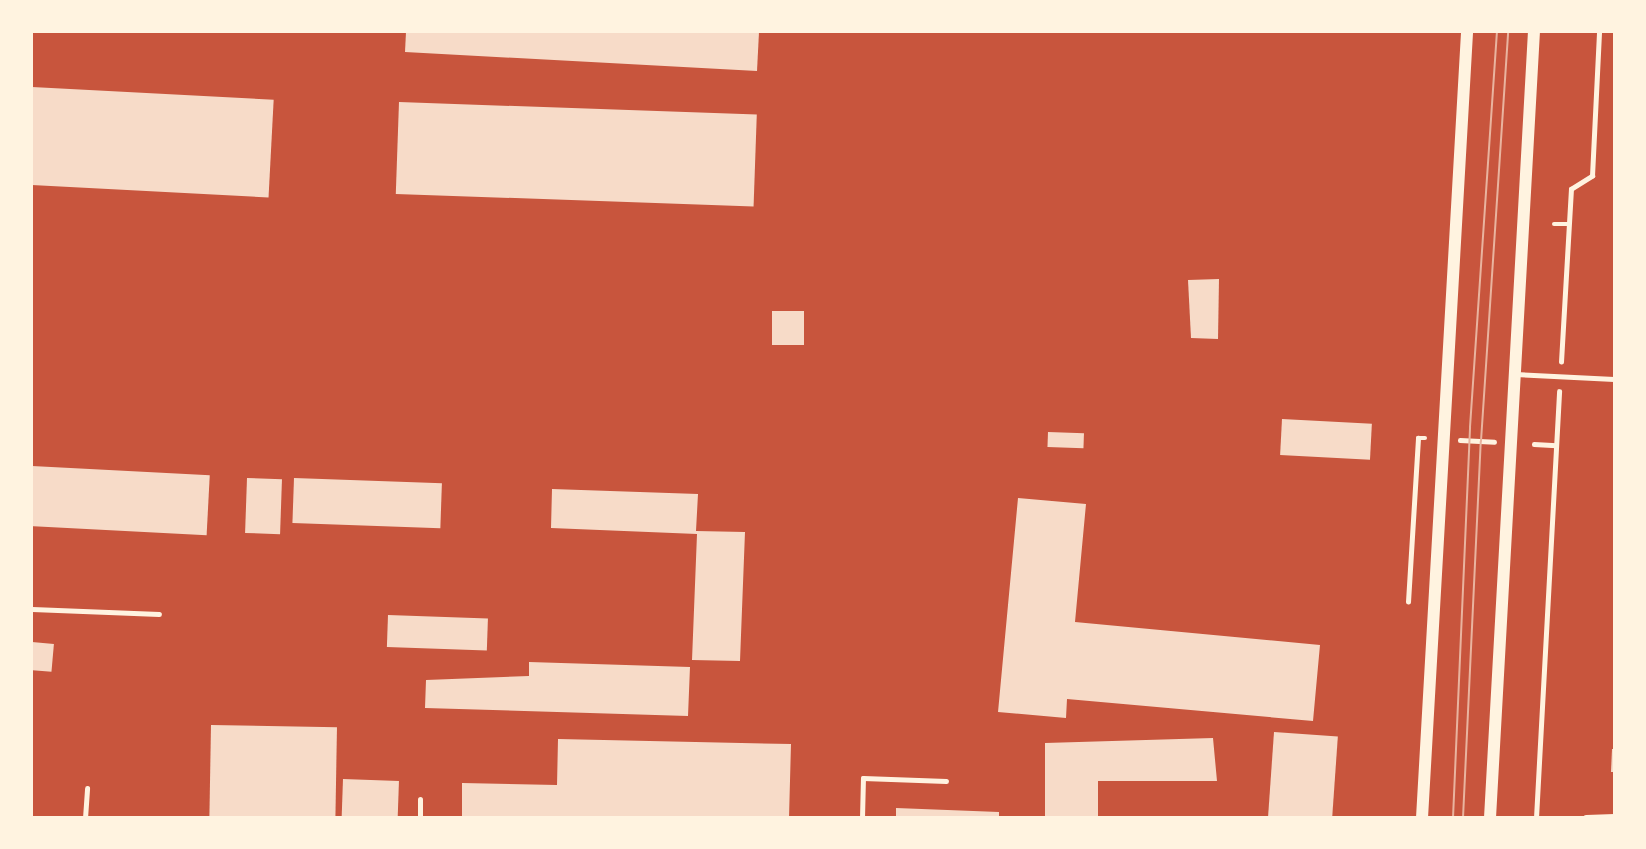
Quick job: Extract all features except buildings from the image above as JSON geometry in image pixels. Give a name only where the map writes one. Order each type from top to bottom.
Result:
[{"type":"street","points":[[1422,817],[1467,32]]},
{"type":"street","points":[[1497,817],[1490,817],[1508,443],[1534,32]]},
{"type":"street","points":[[1586,817],[1615,817]]},
{"type":"lane","points":[[1512,374],[1615,379]]},
{"type":"lane","points":[[32,609],[159,614]]},
{"type":"lane","points":[[862,817],[863,778],[946,781]]},
{"type":"lane","points":[[85,817],[86,788]]},
{"type":"lane","points":[[420,799],[420,817]]},
{"type":"path","points":[[1536,817],[1571,189],[1592,176],[1599,32]]},
{"type":"path","points":[[1554,224],[1569,224]]},
{"type":"path","points":[[1408,602],[1418,438],[1430,439]]},
{"type":"path","points":[[1456,440],[1508,443]]},
{"type":"path","points":[[1534,444],[1556,445]]},
{"type":"tram line","points":[[1453,818],[1470,427],[1497,32]]},
{"type":"tram line","points":[[1463,818],[1481,441],[1508,32]]}]
